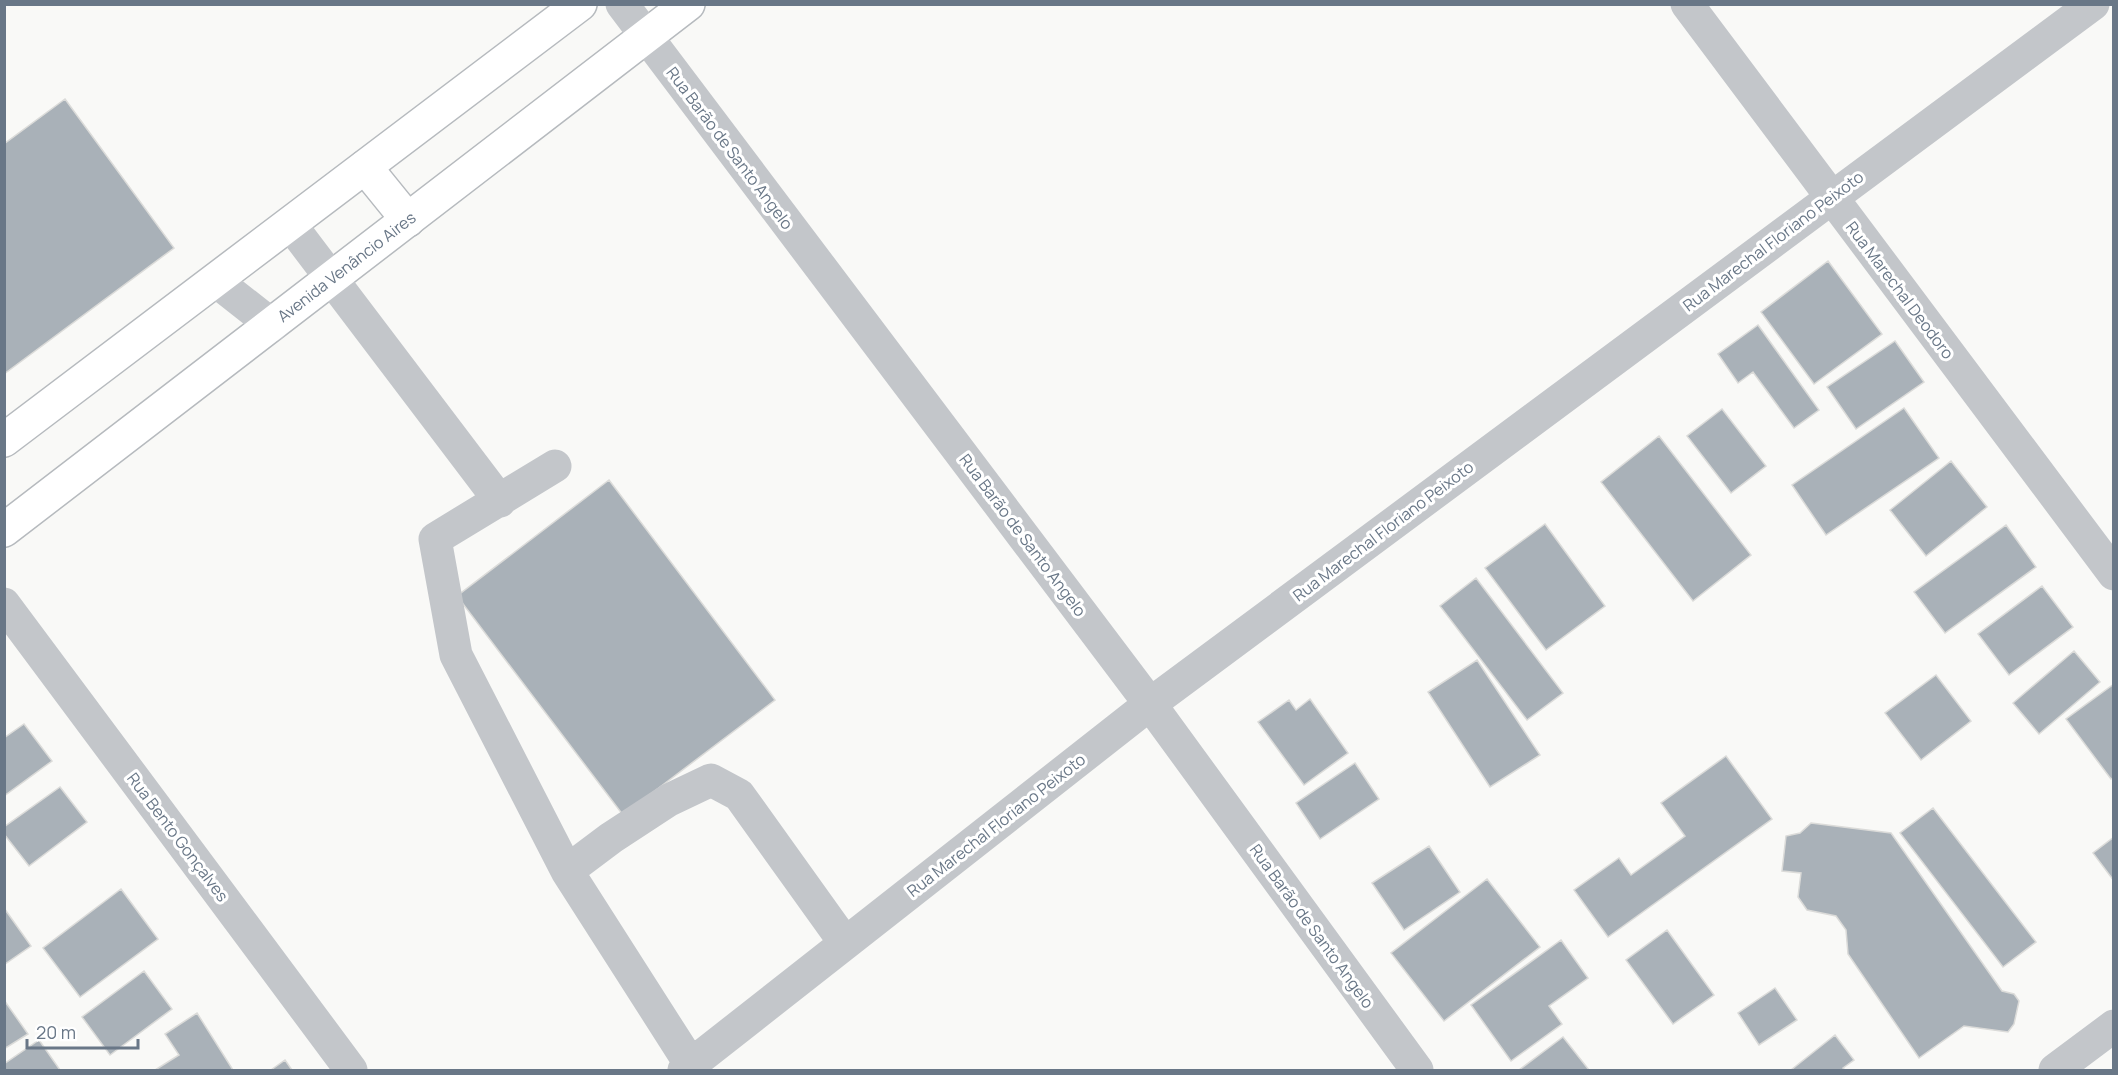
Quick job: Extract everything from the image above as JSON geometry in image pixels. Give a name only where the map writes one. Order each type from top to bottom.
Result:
[{"type":"main road","points":[[4,440],[580,4]]},
{"type":"main road","name":"Avenida Venâncio Aires","points":[[4,530],[688,4]]},
{"type":"main road","points":[[365,167],[408,220]]},
{"type":"street","name":"Rua Barão de Santo Angelo","points":[[622,4],[1150,704],[1418,1071]]},
{"type":"street","name":"Rua Marechal Deodoro","points":[[1687,4],[2114,574]]},
{"type":"street","name":"Rua Marechal Floriano Peixoto","points":[[687,1068],[1150,704],[2093,4]]},
{"type":"street","points":[[2103,4],[2114,17]]},
{"type":"street","points":[[290,224],[500,501]]},
{"type":"street","points":[[216,281],[272,325]]},
{"type":"street","points":[[555,466],[435,539],[456,655],[567,871],[687,1068]]},
{"type":"street","name":"Rua Bento Gonçalves","points":[[4,604],[351,1071]]},
{"type":"street","points":[[567,871],[611,838],[669,800],[711,780],[739,795],[845,943]]},
{"type":"street","points":[[2055,1071],[2114,1026]]},
{"type":"building","points":[[65,99],[174,248],[4,374],[4,144]]},
{"type":"building","points":[[1828,261],[1882,334],[1814,384],[1761,312]]},
{"type":"building","points":[[1758,325],[1819,410],[1794,428],[1753,372],[1738,383],[1718,354]]},
{"type":"building","points":[[1895,341],[1924,382],[1856,429],[1827,387]]},
{"type":"building","points":[[1904,408],[1939,458],[1826,535],[1792,485]]},
{"type":"building","points":[[1722,409],[1766,466],[1731,493],[1687,436]]},
{"type":"building","points":[[1659,436],[1751,555],[1693,601],[1601,482]]},
{"type":"building","points":[[1951,461],[1987,507],[1926,556],[1890,510]]},
{"type":"building","points":[[609,480],[775,700],[623,815],[457,596]]},
{"type":"building","points":[[1545,524],[1605,606],[1546,650],[1485,568]]},
{"type":"building","points":[[2006,525],[2036,567],[1945,633],[1914,592]]},
{"type":"building","points":[[1476,578],[1563,693],[1527,720],[1440,606]]},
{"type":"building","points":[[2042,586],[2073,627],[2009,675],[1978,634]]},
{"type":"building","points":[[2074,651],[2100,682],[2039,734],[2013,703]]},
{"type":"building","points":[[1477,660],[1540,755],[1490,787],[1428,692]]},
{"type":"building","points":[[1936,675],[1971,721],[1921,760],[1885,713]]},
{"type":"building","points":[[2114,684],[2114,777],[2111,779],[2066,719]]},
{"type":"building","points":[[1310,699],[1348,753],[1304,785],[1258,722],[1289,700],[1296,710]]},
{"type":"building","points":[[24,724],[52,761],[4,796],[4,738]]},
{"type":"building","points":[[1726,756],[1772,819],[1608,937],[1574,890],[1619,858],[1631,875],[1685,836],[1661,803]]},
{"type":"building","points":[[1355,763],[1379,799],[1320,839],[1296,803]]},
{"type":"building","points":[[60,787],[87,822],[29,866],[4,834],[4,827]]},
{"type":"building","points":[[1933,808],[2036,942],[2003,967],[1900,833]]},
{"type":"building","points":[[1811,823],[1891,833],[2002,991],[2014,994],[2019,1001],[2014,1024],[2008,1032],[1964,1026],[1919,1058],[1848,954],[1846,930],[1836,916],[1807,910],[1798,897],[1801,873],[1782,871],[1786,836],[1800,833]]},
{"type":"building","points":[[2114,837],[2114,881],[2093,853]]},
{"type":"building","points":[[1429,846],[1460,892],[1404,930],[1372,883]]},
{"type":"building","points":[[1487,879],[1540,947],[1444,1021],[1391,953]]},
{"type":"building","points":[[121,889],[158,939],[80,997],[43,948]]},
{"type":"building","points":[[4,908],[31,946],[5,964],[4,963]]},
{"type":"building","points":[[1667,930],[1714,995],[1673,1024],[1626,960]]},
{"type":"building","points":[[1561,940],[1588,978],[1549,1006],[1562,1024],[1511,1061],[1471,1005]]},
{"type":"building","points":[[144,971],[172,1009],[110,1055],[82,1017]]},
{"type":"building","points":[[1775,988],[1797,1020],[1759,1045],[1738,1013]]},
{"type":"building","points":[[4,1000],[28,1034],[4,1049]]},
{"type":"building","points":[[197,1013],[233,1070],[155,1070],[179,1055],[165,1034]]},
{"type":"building","points":[[1835,1035],[1854,1060],[1843,1068],[1845,1070],[1791,1070]]},
{"type":"building","points":[[1563,1037],[1589,1070],[1519,1070]]},
{"type":"building","points":[[39,1040],[60,1070],[4,1070],[4,1064]]},
{"type":"building","points":[[285,1060],[292,1070],[271,1070]]}]
